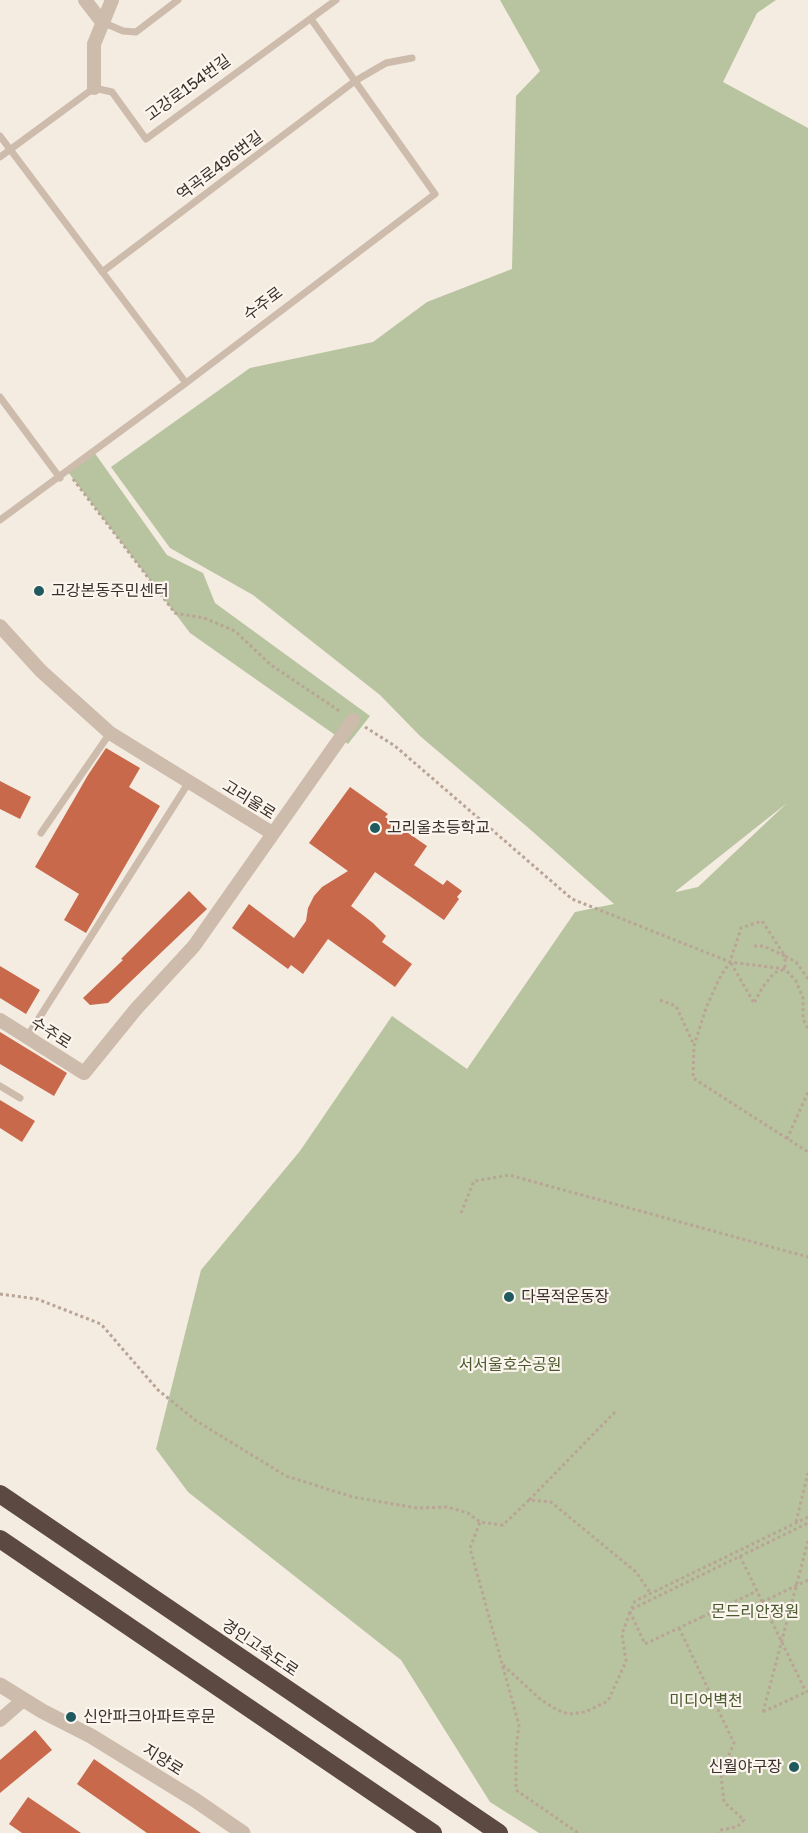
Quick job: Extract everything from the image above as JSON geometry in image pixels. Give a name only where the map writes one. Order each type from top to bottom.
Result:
[{"type":"highway","name":"경인고속도로","points":[[0,1494],[499,1833]]},
{"type":"highway","points":[[0,1539],[433,1833]]},
{"type":"street","points":[[85,0],[102,22]]},
{"type":"street","points":[[94,88],[94,44],[112,0]]},
{"type":"street","name":"고리울로","points":[[0,626],[42,671],[110,733],[272,833],[194,946],[136,1009],[84,1073]]},
{"type":"street","points":[[272,833],[353,720]]},
{"type":"street","name":"수주로","points":[[0,1020],[84,1073]]},
{"type":"street","name":"지양로","points":[[0,1685],[23,1700],[91,1736],[195,1800],[243,1833]]},
{"type":"street","points":[[0,1720],[23,1700]]},
{"type":"lane","points":[[102,22],[123,31],[136,32],[178,0]]},
{"type":"lane","name":"고강로154번길","points":[[94,88],[112,92],[146,139],[336,0]]},
{"type":"lane","name":"수주로","points":[[0,520],[60,478],[435,194],[311,19]]},
{"type":"lane","points":[[355,81],[386,63],[412,58]]},
{"type":"lane","name":"역곡로496번길","points":[[102,272],[355,81]]},
{"type":"lane","points":[[0,157],[94,88]]},
{"type":"lane","points":[[0,136],[186,383]]},
{"type":"lane","points":[[0,397],[60,478]]},
{"type":"lane","points":[[41,833],[110,733]]},
{"type":"lane","points":[[27,1038],[189,782]]},
{"type":"lane","points":[[0,1086],[20,1098]]},
{"type":"path","points":[[68,472],[175,613],[204,618],[235,631],[271,665],[395,746],[572,899],[730,962],[785,969],[796,981],[803,998],[803,1019],[808,1029]]},
{"type":"path","points":[[785,969],[785,956],[762,921],[741,928],[730,962],[719,979],[706,1008],[694,1046],[693,1078],[808,1152]]},
{"type":"path","points":[[754,946],[763,946],[796,962],[808,979]]},
{"type":"path","points":[[730,962],[754,1003],[774,973],[785,969]]},
{"type":"path","points":[[660,1000],[676,1006],[694,1046]]},
{"type":"path","points":[[787,1139],[808,1092]]},
{"type":"path","points":[[461,1213],[474,1181],[509,1175],[808,1257]]},
{"type":"path","points":[[0,1294],[37,1299],[101,1324],[158,1390],[195,1420],[286,1476],[353,1497],[417,1508],[447,1507],[468,1512],[480,1522],[502,1525],[615,1412]]},
{"type":"path","points":[[796,1522],[808,1473]]},
{"type":"path","points":[[529,1500],[551,1502],[636,1572],[651,1594]]},
{"type":"path","points":[[502,1664],[540,1699],[557,1710],[569,1714],[585,1712],[608,1701],[626,1661],[622,1634],[635,1601],[808,1517]]},
{"type":"path","points":[[480,1522],[470,1548],[519,1725],[516,1791],[578,1833]]},
{"type":"path","points":[[630,1611],[808,1523]]},
{"type":"path","points":[[740,1556],[807,1691],[763,1712],[781,1641],[796,1586],[808,1541]]},
{"type":"path","points":[[762,1602],[808,1580]]},
{"type":"path","points":[[630,1611],[645,1644],[757,1591],[781,1641]]},
{"type":"path","points":[[679,1628],[734,1743],[721,1775],[724,1802],[744,1820],[737,1827],[720,1830],[719,1833]]},
{"type":"green space","points":[[500,0],[776,0],[757,13],[723,82],[808,128],[808,1833],[539,1833],[490,1802],[401,1660],[188,1492],[156,1449],[201,1270],[300,1151],[392,1016],[467,1069],[575,912],[614,904],[420,736],[380,695],[253,595],[170,548],[111,467],[250,368],[373,342],[427,302],[512,269],[516,96],[540,71]],"holes":[[[787,803],[698,887],[676,892]]]},
{"type":"green space","points":[[94,452],[167,555],[203,573],[215,603],[370,716],[348,744],[190,633],[68,472]]},
{"type":"building","points":[[106,748],[140,768],[129,787],[160,806],[86,933],[64,920],[79,894],[35,867]]},
{"type":"building","points":[[0,781],[31,797],[20,819],[0,809]]},
{"type":"building","points":[[350,787],[388,814],[385,817],[427,846],[414,865],[443,885],[447,880],[462,891],[444,920],[375,872],[351,906],[386,936],[382,942],[412,964],[395,987],[328,939],[303,974],[291,965],[288,969],[232,928],[249,904],[294,938],[306,921],[308,908],[314,896],[322,887],[348,871],[309,843]]},
{"type":"building","points":[[189,891],[207,909],[108,1003],[90,1005],[83,998]]},
{"type":"building","points":[[0,966],[40,990],[26,1014],[0,998]]},
{"type":"building","points":[[0,1032],[67,1073],[54,1096],[0,1064]]},
{"type":"building","points":[[0,1100],[35,1121],[22,1142],[0,1128]]},
{"type":"building","points":[[35,1730],[52,1750],[0,1793],[0,1760]]},
{"type":"building","points":[[94,1759],[201,1833],[147,1833],[77,1784]]},
{"type":"building","points":[[28,1797],[81,1833],[22,1833],[9,1824]]},
{"type":"place","name":"고강본동주민센터","points":[[39,591]]},
{"type":"place","name":"고리울초등학교","points":[[375,828]]},
{"type":"place","name":"다목적운동장","points":[[509,1297]]},
{"type":"place","name":"신안파크아파트후문","points":[[71,1717]]},
{"type":"place","name":"신월야구장","points":[[794,1767]]},
{"type":"park label","name":"서서울호수공원","points":[[510,1365]]},
{"type":"park label","name":"몬드리안정원","points":[[755,1612]]},
{"type":"park label","name":"미디어벽천","points":[[706,1701]]}]
